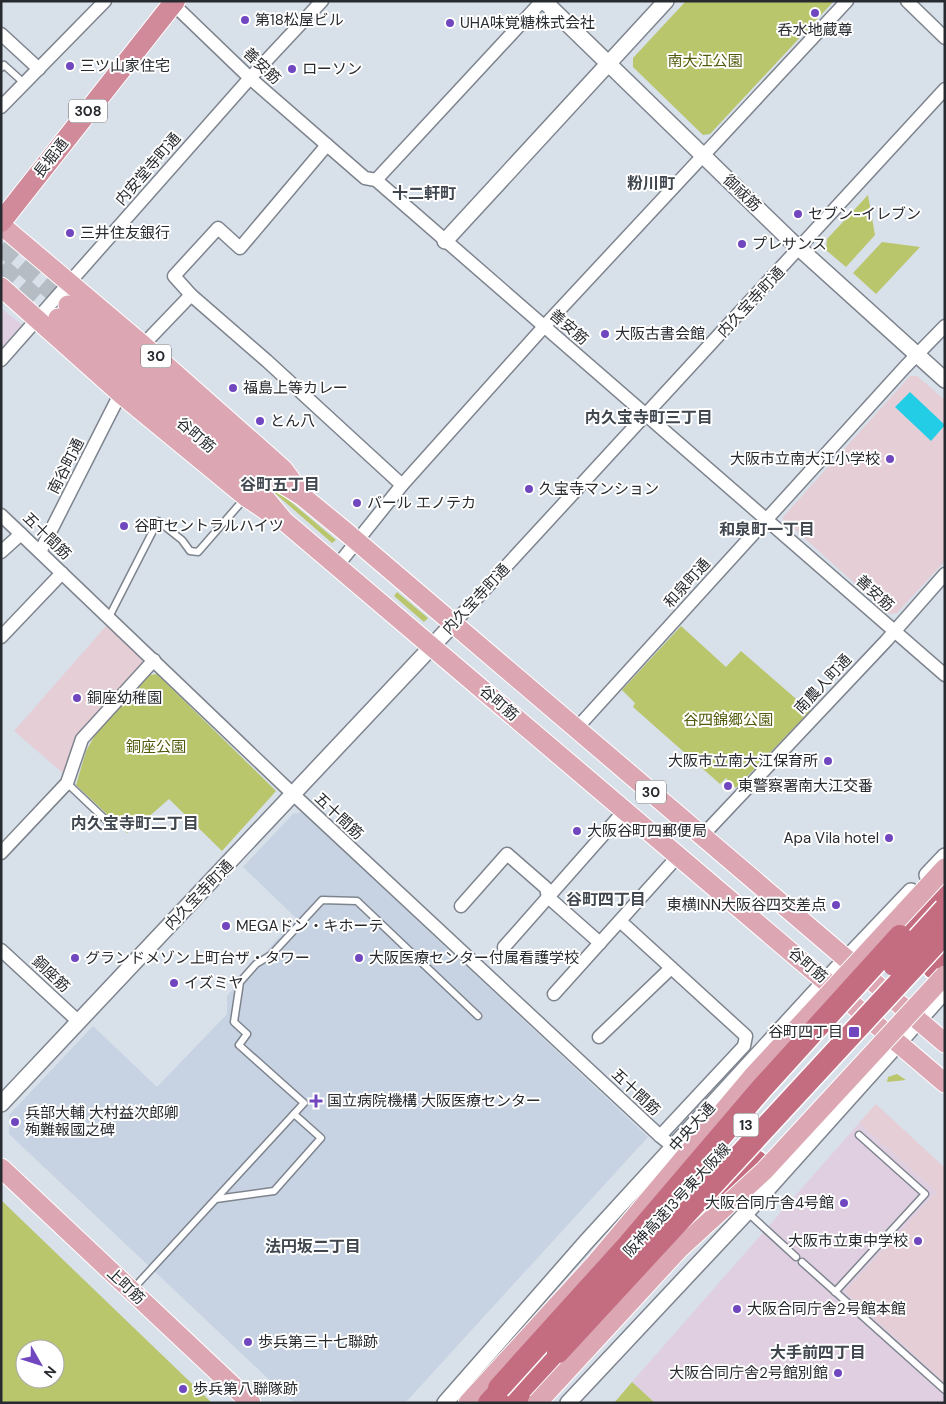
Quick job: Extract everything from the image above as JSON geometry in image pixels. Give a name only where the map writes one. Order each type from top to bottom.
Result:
[{"type":"highway","name":"長堀通","points":[[1,223],[173,2]]},
{"type":"highway","points":[[495,1395],[808,1037],[945,890]]},
{"type":"highway","name":"阪神高速13号東大阪線","points":[[495,1395],[945,909]]},
{"type":"highway","name":"阪神高速13号東大阪線","points":[[495,1395],[945,933]]},
{"type":"highway","points":[[679,1249],[756,1161],[945,955]]},
{"type":"main road","name":"30","points":[[1,223],[69,283],[143,344],[283,469],[302,496]]},
{"type":"main road","name":"30","points":[[1,287],[122,395],[246,497],[284,521]]},
{"type":"main road","name":"谷町筋","points":[[945,1043],[846,960],[703,835],[302,496],[265,473],[63,312],[255,486],[284,521],[945,1083]]},
{"type":"main road","name":"中央大通","points":[[468,1403],[495,1395],[594,1265],[752,1077],[945,868]]},
{"type":"main road","points":[[537,1403],[679,1249],[764,1170],[945,975]]},
{"type":"main road","name":"上町筋","points":[[1,1168],[251,1403]]},
{"type":"street","name":"内安堂寺町通","points":[[1,360],[250,78],[322,1]]},
{"type":"street","name":"御祓筋","points":[[543,1],[799,249],[945,380]]},
{"type":"street","points":[[376,180],[543,1]]},
{"type":"street","points":[[445,241],[666,1]]},
{"type":"street","points":[[337,566],[402,485],[544,327],[847,1]]},
{"type":"street","points":[[907,1],[945,38]]},
{"type":"street","name":"善安筋","points":[[173,2],[250,78],[365,178],[376,180],[945,676]]},
{"type":"street","points":[[1,107],[39,69],[98,4]]},
{"type":"street","points":[[1,34],[39,69]]},
{"type":"street","name":"内久宝寺町通","points":[[1,1104],[294,796],[945,89]]},
{"type":"street","points":[[327,145],[240,248],[218,228],[174,276],[191,295],[267,361],[402,485]]},
{"type":"street","points":[[143,344],[191,295]]},
{"type":"street","name":"和泉町通","points":[[576,729],[945,326]]},
{"type":"street","name":"南谷町通","points":[[40,552],[122,395]]},
{"type":"street","name":"五十間筋","points":[[1,515],[110,617],[294,796],[673,1148]]},
{"type":"street","points":[[1,552],[21,534]]},
{"type":"street","points":[[1,638],[62,573]]},
{"type":"street","name":"南農人町通","points":[[703,835],[945,574]]},
{"type":"street","points":[[1,853],[67,783],[82,739],[154,660]]},
{"type":"street","points":[[504,947],[625,810]]},
{"type":"street","points":[[461,906],[506,854],[546,888],[548,897],[600,943]]},
{"type":"street","points":[[554,994],[678,856]]},
{"type":"street","name":"中央大通","points":[[445,1403],[476,1365],[826,980],[945,856]]},
{"type":"street","points":[[620,921],[746,1036],[747,1040],[660,1136]]},
{"type":"street","name":"銅座筋","points":[[1,950],[79,1022]]},
{"type":"street","points":[[599,1037],[671,968]]},
{"type":"street","points":[[568,1403],[746,1212],[945,991]]},
{"type":"lane","points":[[1,68],[4,65],[24,83]]},
{"type":"lane","points":[[110,617],[158,521],[182,540],[190,552],[198,552],[246,497]]},
{"type":"lane","points":[[67,783],[108,822]]},
{"type":"lane","points":[[132,1291],[304,1103],[239,1045],[247,1034],[234,1022],[240,982],[256,964],[271,955],[322,900],[357,901],[478,1016]]},
{"type":"lane","points":[[216,1199],[274,1191],[321,1138],[294,1114]]},
{"type":"lane","points":[[835,1292],[925,1194],[859,1135]]},
{"type":"lane","points":[[746,1212],[796,1257]]},
{"type":"lane","points":[[802,1262],[945,1390]]},
{"type":"shaded area","points":[[1,308],[22,325],[1,350]]},
{"type":"shaded area","name":"大阪市立南大江小学校","points":[[910,376],[917,376],[945,400],[945,561],[897,613],[889,614],[782,518]]},
{"type":"shaded area","name":"銅座幼稚園","points":[[107,625],[143,658],[143,665],[64,774],[14,731]]},
{"type":"shaded area","name":"国立病院機構 大阪医療センター","points":[[308,811],[344,846],[351,858],[648,1137],[405,1403],[294,1403],[9,1134],[9,1115],[93,1026],[157,1087],[227,1014],[227,996],[296,918],[243,867],[293,814]]},
{"type":"shaded area","name":"大阪市立東中学校","points":[[876,1104],[945,1168],[945,1383],[845,1291],[937,1192],[859,1123]]},
{"type":"shaded area","points":[[859,1123],[937,1192],[845,1291],[945,1383],[945,1403],[655,1403],[632,1382]]},
{"type":"green space","name":"南大江公園","points":[[686,1],[834,1],[710,134],[703,135],[633,67],[633,58]]},
{"type":"green space","points":[[868,195],[875,235],[846,267],[826,250],[827,239]]},
{"type":"green space","points":[[882,242],[920,247],[876,294],[853,273]]},
{"type":"green space","points":[[241,460],[336,540],[332,543],[239,462]]},
{"type":"green space","points":[[397,592],[428,618],[424,622],[394,596]]},
{"type":"green space","name":"谷四錦郷公園","points":[[681,626],[726,667],[741,651],[810,711],[736,788],[726,778],[720,784],[633,707],[635,703],[622,690]]},
{"type":"green space","name":"銅座公園","points":[[157,674],[276,791],[222,851],[169,799],[127,833],[76,785],[86,751],[95,735],[150,675]]},
{"type":"green space","points":[[897,1074],[906,1080],[887,1082],[888,1077]]},
{"type":"green space","points":[[1,1200],[212,1403],[1,1403]]},
{"type":"green space","points":[[632,1382],[655,1403],[614,1403]]},
{"type":"water","points":[[910,392],[945,425],[931,441],[895,407]]},
{"type":"tunnel","points":[[1,246],[68,305]]},
{"type":"tunnel","points":[[1,267],[58,318]]},
{"type":"place","name":"呑水地蔵尊","points":[[815,13]]},
{"type":"place","name":"第18松屋ビル","points":[[245,20]]},
{"type":"place","name":"UHA味覚糖株式会社","points":[[450,23]]},
{"type":"place","name":"三ツ山家住宅","points":[[70,66]]},
{"type":"place","name":"ローソン","points":[[292,69]]},
{"type":"place","name":"セブン-イレブン","points":[[798,214]]},
{"type":"place","name":"三井住友銀行","points":[[70,233]]},
{"type":"place","name":"プレサンス","points":[[742,244]]},
{"type":"place","name":"大阪古書会館","points":[[605,334]]},
{"type":"place","name":"福島上等カレー","points":[[233,388]]},
{"type":"place","name":"とん八","points":[[260,421]]},
{"type":"place","name":"大阪市立南大江小学校","points":[[890,459]]},
{"type":"place","name":"久宝寺マンション","points":[[529,489]]},
{"type":"place","name":"バール エノテカ","points":[[357,503]]},
{"type":"place","name":"谷町セントラルハイツ","points":[[124,526]]},
{"type":"place","name":"銅座幼稚園","points":[[77,698]]},
{"type":"place","name":"大阪市立南大江保育所","points":[[828,761]]},
{"type":"place","name":"東警察署南大江交番","points":[[728,786]]},
{"type":"place","name":"大阪谷町四郵便局","points":[[577,831]]},
{"type":"place","name":"Apa Vila hotel","points":[[889,838]]},
{"type":"place","name":"東横INN大阪谷四交差点","points":[[836,905]]},
{"type":"place","name":"MEGAドン・キホーテ","points":[[226,926]]},
{"type":"place","name":"グランドメゾン上町台ザ・タワー","points":[[75,958]]},
{"type":"place","name":"大阪医療センター付属看護学校","points":[[359,958]]},
{"type":"place","name":"イズミヤ","points":[[174,983]]},
{"type":"place","name":"谷町四丁目","points":[[854,1032]]},
{"type":"place","name":"国立病院機構 大阪医療センター","points":[[316,1101]]},
{"type":"place","name":"兵部大輔 大村益次郎卿 殉難報國之碑","points":[[15,1122]]},
{"type":"place","name":"大阪合同庁舎4号館","points":[[844,1203]]},
{"type":"place","name":"大阪市立東中学校","points":[[918,1241]]},
{"type":"place","name":"大阪合同庁舎2号館本館","points":[[737,1309]]},
{"type":"place","name":"歩兵第三十七聯跡","points":[[248,1342]]},
{"type":"place","name":"大阪合同庁舎2号館別館","points":[[838,1373]]},
{"type":"place","name":"歩兵第八聯隊跡","points":[[183,1389]]},
{"type":"district","name":"粉川町","points":[[651,183]]},
{"type":"district","name":"十二軒町","points":[[424,193]]},
{"type":"district","name":"内久宝寺町三丁目","points":[[649,417]]},
{"type":"district","name":"谷町五丁目","points":[[280,484]]},
{"type":"district","name":"和泉町一丁目","points":[[767,529]]},
{"type":"district","name":"内久宝寺町二丁目","points":[[135,823]]},
{"type":"district","name":"谷町四丁目","points":[[606,899]]},
{"type":"district","name":"法円坂二丁目","points":[[313,1246]]},
{"type":"district","name":"大手前四丁目","points":[[818,1352]]}]
